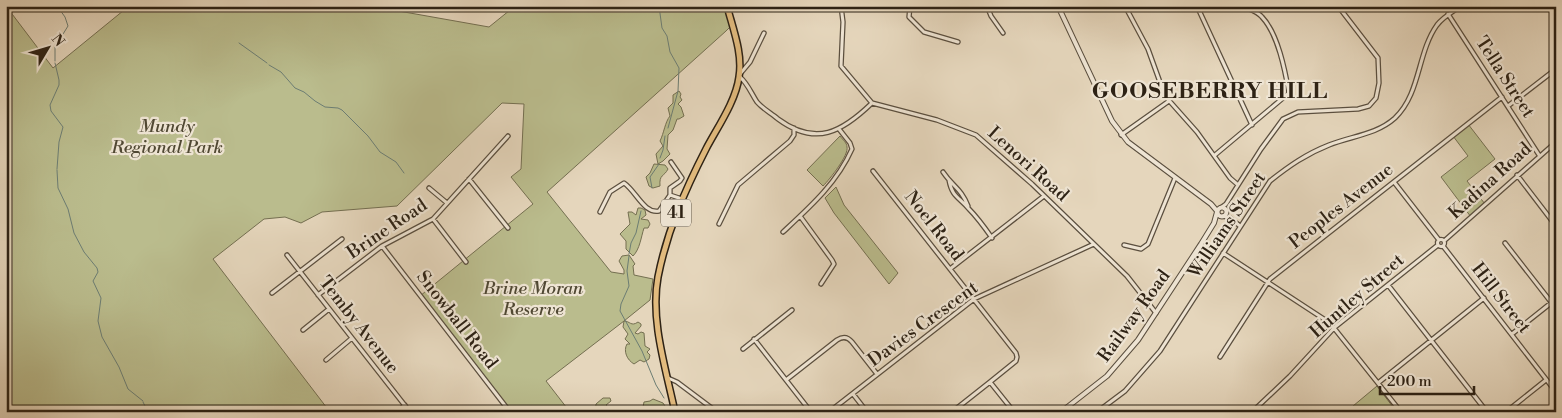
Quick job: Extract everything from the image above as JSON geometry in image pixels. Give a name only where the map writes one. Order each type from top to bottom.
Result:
[{"type":"main road","name":"41","points":[[675,412],[656,316],[656,290],[667,239],[682,199],[736,92],[740,75],[740,59],[727,6]]},
{"type":"street","points":[[764,33],[750,62],[740,75],[757,102],[788,126],[810,134],[835,131],[857,117],[872,103],[841,66],[843,22],[841,6]]},
{"type":"street","points":[[910,6],[909,17],[924,32],[958,42]]},
{"type":"street","points":[[987,6],[991,16],[1003,33]]},
{"type":"street","points":[[1058,6],[1112,121],[1121,135],[1175,178],[1212,204],[1224,209],[1230,218]]},
{"type":"street","points":[[1126,6],[1148,48],[1165,96],[1215,155],[1230,178],[1237,184]]},
{"type":"street","points":[[1197,6],[1252,126]]},
{"type":"street","points":[[1215,155],[1252,126],[1289,93],[1279,49],[1268,26],[1255,11],[1242,6]]},
{"type":"street","points":[[1220,214],[1237,184],[1283,119],[1298,112],[1358,110],[1369,106],[1376,98],[1379,83],[1378,58],[1338,6]]},
{"type":"street","points":[[1448,14],[1461,6]]},
{"type":"street","points":[[1498,6],[1507,6]]},
{"type":"street","name":"Tella Street","points":[[1448,14],[1539,155]]},
{"type":"street","name":"Williams Street","points":[[1097,412],[1129,387],[1160,351],[1270,181],[1295,162],[1333,144],[1374,131],[1396,116],[1411,95],[1437,25],[1448,14]]},
{"type":"street","points":[[1508,106],[1556,69]]},
{"type":"street","name":"Peoples Avenue","points":[[1220,357],[1268,281],[1502,97]]},
{"type":"street","points":[[1121,135],[1169,101]]},
{"type":"street","name":"Lenori Road","points":[[872,103],[938,120],[976,135],[1094,244],[1127,276],[1158,311]]},
{"type":"street","points":[[719,224],[738,185],[790,141],[794,135],[794,128]]},
{"type":"street","points":[[783,232],[835,179],[848,158],[852,149],[850,143],[839,129]]},
{"type":"street","name":"Brine Road","points":[[318,295],[382,246],[433,219],[508,136]]},
{"type":"street","name":"Kadina Road","points":[[1441,243],[1556,142]]},
{"type":"street","points":[[600,212],[610,192],[624,183],[631,187],[648,210],[653,212],[659,211],[670,194],[670,188],[682,178],[671,162]]},
{"type":"street","name":"Noel Road","points":[[873,171],[1017,355],[1014,363],[990,382]]},
{"type":"street","points":[[943,172],[951,190],[968,207],[992,238]]},
{"type":"street","points":[[1517,175],[1556,226]]},
{"type":"street","points":[[1124,245],[1141,249],[1148,244],[1175,178]]},
{"type":"street","points":[[469,179],[508,228]]},
{"type":"street","points":[[948,180],[956,185],[964,196],[968,207]]},
{"type":"street","name":"Hill Street","points":[[1394,182],[1556,392]]},
{"type":"street","points":[[429,188],[447,203]]},
{"type":"street","points":[[670,194],[682,199]]},
{"type":"street","points":[[950,269],[1044,196]]},
{"type":"street","points":[[1212,204],[1220,214],[1230,218],[1240,226]]},
{"type":"street","points":[[1220,214],[1224,209]]},
{"type":"street","name":"Railway Road","points":[[1061,412],[1098,384],[1138,340],[1220,214]]},
{"type":"street","points":[[800,216],[834,264],[822,284]]},
{"type":"street","points":[[433,219],[466,262]]},
{"type":"street","points":[[272,293],[342,239]]},
{"type":"street","name":"Huntley Street","points":[[1252,412],[1290,376],[1335,328],[1441,243]]},
{"type":"street","points":[[1505,243],[1551,302]]},
{"type":"street","name":"Davies Crescent","points":[[829,412],[974,299],[1094,244]]},
{"type":"street","name":"Snowball Road","points":[[382,246],[510,412]]},
{"type":"street","points":[[1223,252],[1330,323],[1401,412]]},
{"type":"street","name":"Temby Avenue","points":[[287,255],[410,412]]},
{"type":"street","points":[[1388,285],[1487,412]]},
{"type":"street","points":[[1378,383],[1484,298]]},
{"type":"street","points":[[1512,334],[1556,299]]},
{"type":"street","points":[[303,330],[329,309]]},
{"type":"street","points":[[743,349],[792,310]]},
{"type":"street","points":[[786,380],[843,337],[852,342],[877,374]]},
{"type":"street","points":[[326,360],[352,338]]},
{"type":"street","points":[[754,339],[811,412]]},
{"type":"street","points":[[668,378],[678,382],[717,412]]},
{"type":"street","points":[[1506,412],[1546,380]]},
{"type":"street","points":[[952,412],[990,382],[1014,412]]},
{"type":"street","points":[[852,394],[867,412]]},
{"type":"street","points":[[397,412],[405,405]]},
{"type":"green space","name":"Mundy Regional Park","points":[[6,6],[53,68],[129,6],[390,6],[393,10],[489,27],[515,6],[727,6],[732,25],[547,192],[611,272],[624,274],[619,261],[622,256],[629,255],[635,264],[633,266],[634,275],[653,279],[650,300],[546,381],[570,412],[510,412],[420,296],[533,204],[511,177],[521,169],[524,104],[502,103],[397,206],[322,212],[301,223],[285,217],[264,219],[213,259],[330,412],[308,412],[298,409],[293,412],[6,412]]},
{"type":"green space","points":[[679,91],[682,100],[678,104],[684,116],[677,119],[673,130],[668,135],[667,149],[670,154],[658,164],[656,154],[663,146],[660,141],[670,116],[668,108],[673,103],[673,95]]},
{"type":"green space","points":[[1468,124],[1495,159],[1467,181],[1485,204],[1471,217],[1441,177],[1468,156],[1453,136]]},
{"type":"green space","points":[[840,136],[846,144],[847,151],[838,167],[823,186],[807,170]]},
{"type":"green space","points":[[654,164],[665,165],[668,169],[661,177],[660,186],[653,188],[649,186],[646,177]]},
{"type":"green space","points":[[836,187],[844,205],[898,273],[889,284],[834,213],[825,198]]},
{"type":"green space","points":[[638,208],[645,210],[646,215],[641,219],[648,220],[650,224],[648,228],[644,228],[639,246],[633,256],[626,249],[626,241],[620,234],[630,224],[628,212],[636,215]]},
{"type":"green space","points":[[624,321],[632,324],[638,322],[641,324],[635,333],[644,333],[645,346],[650,349],[647,352],[650,355],[649,359],[644,362],[640,360],[634,364],[628,358],[626,347],[627,344],[630,344],[625,339],[628,334],[623,327]]},
{"type":"green space","points":[[1377,386],[1396,411],[1398,409],[1401,412],[1356,412],[1353,406]]},
{"type":"green space","points":[[603,398],[610,398],[611,401],[606,405],[613,412],[595,412],[596,404]]},
{"type":"green space","points":[[653,399],[663,403],[665,406],[661,412],[654,410],[653,412],[646,412],[643,407],[644,402]]},
{"type":"waterway","points":[[659,6],[662,28],[667,36],[670,52],[679,68],[678,91],[668,128]]},
{"type":"waterway","points":[[55,61],[55,47],[68,26],[60,10]]},
{"type":"waterway","points":[[239,43],[267,63]]},
{"type":"waterway","points":[[55,63],[59,85],[50,105],[51,111],[63,127],[59,142],[57,169]]},
{"type":"waterway","points":[[269,65],[281,72],[295,88],[304,92],[315,101],[325,107],[342,110],[368,136],[380,152],[396,162],[404,173]]},
{"type":"waterway","points":[[660,158],[665,136]]},
{"type":"waterway","points":[[652,188],[650,177],[659,164]]},
{"type":"waterway","points":[[57,170],[58,188],[68,209],[74,233],[84,252],[97,268],[98,272],[93,281],[101,298],[98,321],[102,337],[119,367],[128,389],[143,401]]},
{"type":"waterway","points":[[629,254],[641,211]]},
{"type":"waterway","points":[[629,256],[627,271],[629,286],[620,311],[642,351],[656,385],[664,398]]},
{"type":"waterway","points":[[143,402],[148,412]]},
{"type":"district","name":"GOOSEBERRY HILL","points":[[1210,91]]},
{"type":"park label","name":"Brine Moran Reserve","points":[[533,298]]}]
